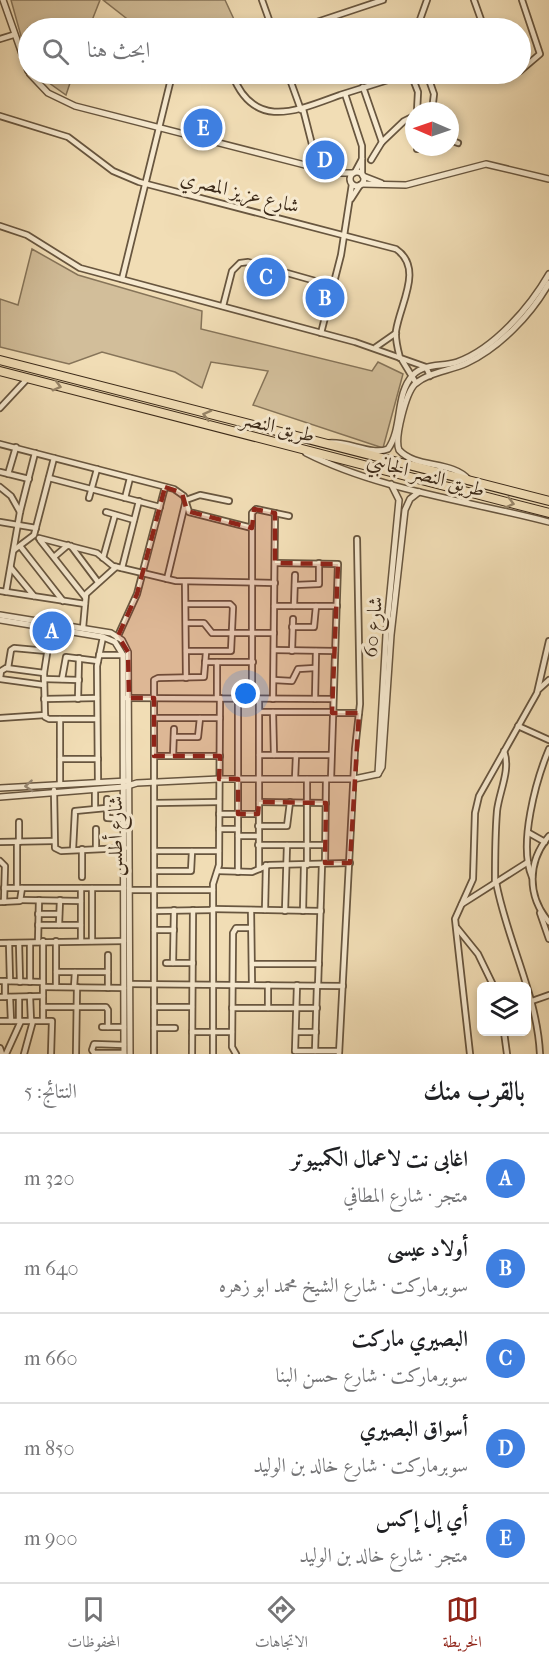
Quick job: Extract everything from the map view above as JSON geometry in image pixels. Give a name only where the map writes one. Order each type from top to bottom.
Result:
[{"type":"highway","name":"طريق النصر","points":[[0,360],[549,501]]},
{"type":"highway","name":"طريق النصر","points":[[0,371],[534,513],[549,513]]},
{"type":"highway","points":[[140,408],[144,404],[143,398]]},
{"type":"highway","points":[[152,411],[151,405],[155,400]]},
{"type":"street","points":[[3,0],[18,47]]},
{"type":"street","points":[[262,0],[268,18]]},
{"type":"street","points":[[329,18],[383,0]]},
{"type":"street","points":[[421,18],[427,0]]},
{"type":"street","points":[[474,0],[480,18]]},
{"type":"street","points":[[522,0],[528,18]]},
{"type":"street","points":[[531,27],[540,54],[531,62]]},
{"type":"street","points":[[0,39],[13,35]]},
{"type":"street","points":[[40,84],[48,93],[66,102],[336,173],[358,174],[388,185]]},
{"type":"street","points":[[122,279],[170,84]]},
{"type":"street","points":[[236,84],[241,95],[249,103],[280,113],[302,109],[373,84]]},
{"type":"street","points":[[292,84],[302,109],[318,168]]},
{"type":"street","points":[[415,84],[418,92],[417,102]]},
{"type":"street","points":[[430,84],[434,94],[433,102]]},
{"type":"street","points":[[363,87],[382,142]]},
{"type":"street","points":[[321,333],[344,234],[352,183],[358,174],[362,159],[362,146],[345,94]]},
{"type":"street","name":"شارع عزيز المصري","points":[[0,116],[68,137],[113,171],[146,183],[392,247],[409,263],[410,278],[396,333],[401,359]]},
{"type":"street","points":[[371,160],[382,142],[405,120]]},
{"type":"street","points":[[336,173],[352,183],[361,185],[406,185],[486,164],[549,179]]},
{"type":"street","points":[[358,174],[361,185]]},
{"type":"street","points":[[351,199],[361,185]]},
{"type":"street","points":[[0,226],[33,239],[70,265],[376,348],[426,367],[430,376]]},
{"type":"street","points":[[223,306],[232,271],[240,263],[248,262],[333,286]]},
{"type":"street","points":[[324,444],[343,442],[380,451],[388,449],[405,388],[411,376],[426,367],[465,358],[508,327],[524,312],[549,274]]},
{"type":"street","points":[[470,481],[462,473],[408,457],[399,450],[398,440],[407,399],[416,384],[430,376],[471,361],[505,336],[530,313],[549,284]]},
{"type":"street","points":[[376,348],[396,333]]},
{"type":"street","points":[[401,359],[416,384]]},
{"type":"street","points":[[0,408],[28,378]]},
{"type":"street","points":[[1,444],[178,491],[186,500],[186,508],[189,512],[252,528]]},
{"type":"street","points":[[8,474],[16,447]]},
{"type":"street","name":"طريق النصر الجانبي","points":[[299,449],[324,462],[391,484],[419,492],[534,513],[549,522]]},
{"type":"street","points":[[35,453],[3,591],[85,604]]},
{"type":"street","points":[[13,551],[36,530],[54,458]]},
{"type":"street","points":[[89,498],[97,469]]},
{"type":"street","points":[[0,472],[29,479]]},
{"type":"street","points":[[49,478],[160,507]]},
{"type":"street","points":[[125,498],[130,478]]},
{"type":"street","name":"شارع 60","points":[[127,784],[219,779],[354,779],[378,774],[382,767],[388,651],[398,544],[399,500],[391,484]]},
{"type":"street","points":[[0,487],[11,496],[20,512]]},
{"type":"street","points":[[116,639],[138,594],[165,487]]},
{"type":"street","name":"شارع 60","points":[[398,544],[407,504],[419,492]]},
{"type":"street","points":[[186,500],[200,495],[229,501]]},
{"type":"street","points":[[167,579],[186,500]]},
{"type":"street","points":[[85,597],[98,582],[119,567],[139,501]]},
{"type":"street","points":[[252,699],[253,510],[289,516]]},
{"type":"street","points":[[106,512],[134,519]]},
{"type":"street","points":[[273,699],[275,513]]},
{"type":"street","points":[[103,558],[115,514]]},
{"type":"street","points":[[0,522],[36,530]]},
{"type":"street","points":[[36,530],[39,538],[85,597],[83,628]]},
{"type":"street","points":[[39,538],[97,553],[110,565],[167,579],[185,582],[275,583]]},
{"type":"street","points":[[297,985],[297,1032],[293,1053],[339,1052],[359,713],[357,539]]},
{"type":"street","points":[[20,546],[63,601]]},
{"type":"street","points":[[54,557],[69,546]]},
{"type":"street","points":[[69,546],[98,582]]},
{"type":"street","points":[[275,563],[338,564],[331,755],[326,803],[316,1032],[312,1052]]},
{"type":"street","points":[[295,585],[319,584],[320,563]]},
{"type":"street","points":[[10,567],[34,596]]},
{"type":"street","points":[[294,606],[295,574]]},
{"type":"street","points":[[185,582],[186,678]]},
{"type":"street","points":[[186,604],[231,605],[232,633],[231,651],[186,651]]},
{"type":"street","points":[[274,606],[337,606]]},
{"type":"street","points":[[292,627],[314,627],[315,606]]},
{"type":"street","points":[[0,615],[83,628],[116,639],[123,655],[98,658],[65,657],[62,679]]},
{"type":"street","points":[[292,651],[293,619]]},
{"type":"street","points":[[0,620],[103,634]]},
{"type":"street","points":[[186,623],[204,623],[210,633],[274,633]]},
{"type":"street","points":[[51,628],[44,679],[47,719],[98,719]]},
{"type":"street","points":[[98,782],[98,658],[103,634]]},
{"type":"street","name":"شارع أطلس","points":[[116,639],[128,652],[127,986],[124,1054]]},
{"type":"street","points":[[470,1054],[455,927],[459,906],[472,882],[477,803],[539,688],[549,641]]},
{"type":"street","points":[[8,668],[11,650],[14,648],[47,651]]},
{"type":"street","points":[[274,650],[335,651]]},
{"type":"street","points":[[315,699],[316,651]]},
{"type":"street","points":[[154,1054],[154,698],[156,678],[205,677],[206,652]]},
{"type":"street","name":"شارع أطلس","points":[[123,655],[127,698]]},
{"type":"street","points":[[78,699],[79,658]]},
{"type":"street","points":[[213,1054],[212,910],[213,890],[218,871],[220,756],[217,662]]},
{"type":"street","points":[[205,663],[253,662]]},
{"type":"street","points":[[44,679],[8,668],[2,670],[0,678],[79,680]]},
{"type":"street","points":[[273,680],[292,681],[298,669],[315,668]]},
{"type":"street","points":[[539,688],[549,680]]},
{"type":"street","points":[[44,699],[97,698]]},
{"type":"street","points":[[127,698],[333,699]]},
{"type":"street","points":[[238,699],[238,872]]},
{"type":"street","points":[[258,869],[259,699]]},
{"type":"street","points":[[259,712],[359,713]]},
{"type":"street","points":[[273,712],[274,755]]},
{"type":"street","points":[[0,718],[45,715]]},
{"type":"street","points":[[154,718],[220,718]]},
{"type":"street","points":[[174,737],[198,737],[200,718]]},
{"type":"street","points":[[60,719],[60,759],[54,793],[52,841],[57,850],[127,848]]},
{"type":"street","points":[[518,726],[549,740]]},
{"type":"street","points":[[173,756],[174,729]]},
{"type":"street","points":[[549,749],[536,789],[529,833],[528,862],[549,939]]},
{"type":"street","points":[[504,751],[506,766],[496,818],[496,883],[511,942],[532,1001],[540,1054]]},
{"type":"street","points":[[259,755],[331,755]]},
{"type":"street","points":[[295,779],[296,755]]},
{"type":"street","points":[[154,756],[220,756]]},
{"type":"street","points":[[60,759],[98,759]]},
{"type":"street","points":[[303,911],[307,845],[307,779]]},
{"type":"street","points":[[0,788],[98,782],[127,784]]},
{"type":"street","points":[[0,797],[127,784]]},
{"type":"street","name":"شارع أطلس","points":[[127,784],[124,819],[127,848]]},
{"type":"street","points":[[95,789],[95,808]]},
{"type":"street","points":[[107,799],[108,819],[124,819]]},
{"type":"street","points":[[154,803],[219,802]]},
{"type":"street","points":[[259,802],[326,803]]},
{"type":"street","points":[[258,826],[287,826],[290,802]]},
{"type":"street","points":[[73,849],[74,813],[81,809],[106,808]]},
{"type":"street","points":[[219,814],[258,814]]},
{"type":"street","points":[[19,822],[21,900]]},
{"type":"street","points":[[96,828],[96,848]]},
{"type":"street","points":[[219,829],[238,829]]},
{"type":"street","points":[[529,833],[544,842]]},
{"type":"street","points":[[238,836],[258,836]]},
{"type":"street","points":[[532,877],[536,858],[549,836]]},
{"type":"street","points":[[0,842],[52,841]]},
{"type":"street","points":[[258,845],[325,845]]},
{"type":"street","points":[[285,911],[287,845]]},
{"type":"street","points":[[81,941],[82,849]]},
{"type":"street","points":[[154,851],[219,851]]},
{"type":"street","points":[[154,871],[191,871],[192,851]]},
{"type":"street","points":[[0,861],[4,866],[2,902],[81,901]]},
{"type":"street","points":[[459,906],[528,862]]},
{"type":"street","points":[[218,871],[238,872],[266,866],[350,863]]},
{"type":"street","points":[[265,910],[266,866]]},
{"type":"street","points":[[472,882],[482,891]]},
{"type":"street","points":[[4,888],[213,890]]},
{"type":"street","points":[[92,888],[92,941]]},
{"type":"street","name":"شارع أطلس","points":[[127,898],[124,941],[130,1054]]},
{"type":"street","points":[[39,900],[38,925],[43,985],[43,1020]]},
{"type":"street","points":[[59,925],[60,900]]},
{"type":"street","points":[[539,907],[549,922]]},
{"type":"street","points":[[154,910],[321,911]]},
{"type":"street","points":[[173,963],[174,910]]},
{"type":"street","points":[[192,1054],[193,910]]},
{"type":"street","points":[[251,910],[252,985]]},
{"type":"street","points":[[38,914],[59,914]]},
{"type":"street","points":[[38,925],[81,926]]},
{"type":"street","points":[[455,927],[478,954],[492,982]]},
{"type":"street","points":[[236,1054],[232,1032],[233,931],[236,928],[251,928]]},
{"type":"street","points":[[154,930],[174,930]]},
{"type":"street","points":[[56,941],[56,987]]},
{"type":"street","points":[[0,943],[124,941]]},
{"type":"street","points":[[9,943],[5,997],[10,1021]]},
{"type":"street","points":[[19,943],[20,982]]},
{"type":"street","points":[[30,943],[30,982]]},
{"type":"street","points":[[108,955],[108,988]]},
{"type":"street","points":[[166,963],[193,963]]},
{"type":"street","points":[[252,964],[319,964]]},
{"type":"street","points":[[56,972],[108,972]]},
{"type":"street","points":[[75,972],[76,1054]]},
{"type":"street","points":[[5,981],[30,982],[56,987],[108,988],[154,984],[343,986]]},
{"type":"street","points":[[268,985],[268,1008]]},
{"type":"street","points":[[532,1001],[549,995]]},
{"type":"street","points":[[24,1054],[32,1021],[30,996]]},
{"type":"street","points":[[5,997],[43,996]]},
{"type":"street","points":[[4,1054],[20,1021],[19,997]]},
{"type":"street","points":[[43,1007],[107,1008],[105,1027],[124,1027]]},
{"type":"street","points":[[154,1007],[192,1007]]},
{"type":"street","points":[[232,1008],[317,1008]]},
{"type":"street","points":[[0,1021],[50,1020],[53,1023],[51,1054]]},
{"type":"street","points":[[154,1028],[175,1028]]},
{"type":"street","points":[[192,1032],[232,1032]]},
{"type":"street","points":[[297,1032],[316,1032]]},
{"type":"street","points":[[505,1036],[507,1054]]},
{"type":"street","points":[[124,1045],[94,1044],[92,1050],[95,1053],[124,1054]]},
{"type":"street","points":[[0,1048],[4,1054]]},
{"type":"highlighted area","points":[[165,487],[182,493],[187,511],[252,528],[254,509],[275,513],[275,563],[338,564],[332,713],[359,713],[350,863],[325,863],[326,803],[259,802],[258,814],[238,814],[238,779],[219,779],[220,756],[154,756],[154,698],[129,698],[128,652],[118,636],[137,594]]},
{"type":"shaded area","points":[[11,0],[100,0],[93,18],[18,18],[18,25]]},
{"type":"shaded area","points":[[103,0],[225,0],[233,18],[126,18]]},
{"type":"shaded area","points":[[51,84],[70,84],[66,95]]},
{"type":"shaded area","points":[[32,249],[78,275],[202,311],[201,329],[372,371],[378,362],[403,374],[383,448],[253,405],[268,371],[211,362],[202,388],[175,372],[102,352],[69,364],[0,347],[0,299],[18,305]]},
{"type":"place","name":"أي إل إكس","points":[[203,128]]},
{"type":"place","name":"أسواق البصيري","points":[[325,160]]},
{"type":"place","name":"البصيري ماركت","points":[[266,277]]},
{"type":"place","name":"أولاد عيسى","points":[[325,298]]},
{"type":"place","name":"اغابى نت لاعمال الكمبيوتر","points":[[52,631]]}]
